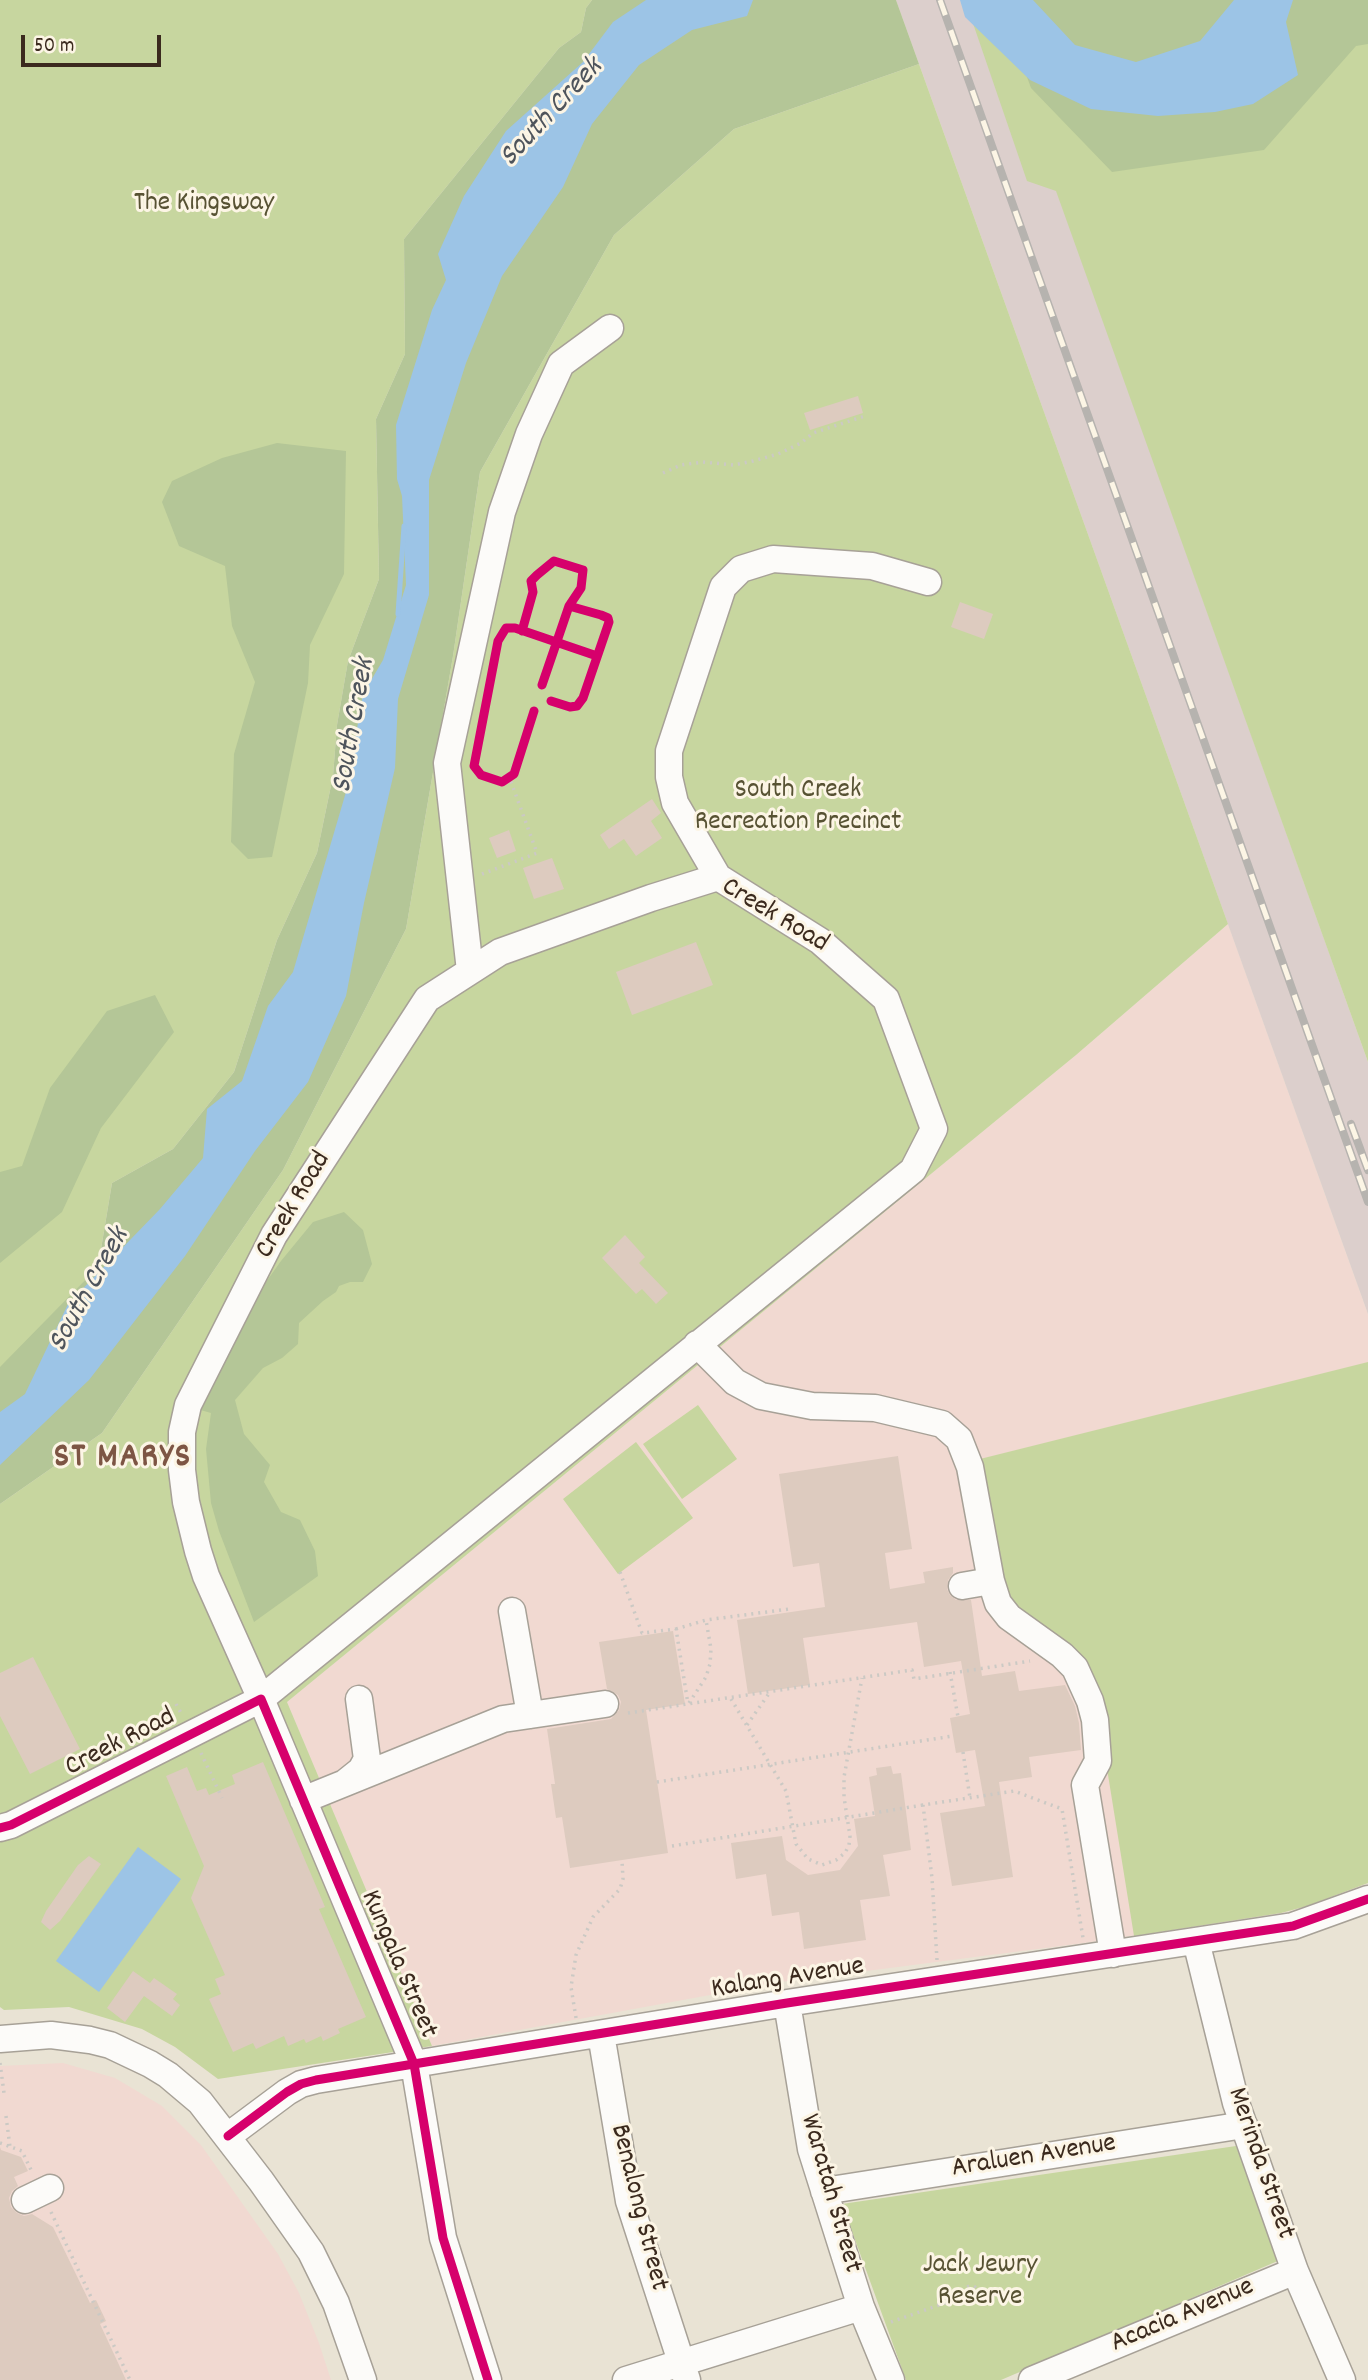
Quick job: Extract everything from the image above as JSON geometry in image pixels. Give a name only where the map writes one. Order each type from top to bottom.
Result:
[{"type":"street","points":[[470,971],[447,763],[502,512],[529,434],[561,364],[610,328]]},
{"type":"street","points":[[718,877],[675,803],[669,777],[669,751],[723,587],[741,569],[774,559],[872,566],[928,582]]},
{"type":"street","name":"Creek Road","points":[[0,1828],[11,1825],[261,1699],[913,1170],[934,1129],[886,999],[820,941],[718,877],[500,952],[426,999],[274,1236],[188,1405],[182,1432],[182,1470],[191,1527],[206,1576],[261,1699]]},
{"type":"street","points":[[697,1344],[736,1382],[761,1396],[812,1406],[876,1408],[942,1424],[959,1439],[970,1467],[991,1581],[998,1603],[1009,1618],[1062,1655],[1075,1668],[1090,1700],[1095,1720],[1098,1761],[1085,1785],[1113,1954]]},
{"type":"street","points":[[962,1586],[991,1581]]},
{"type":"street","points":[[512,1611],[530,1715]]},
{"type":"street","name":"Kungala Street","points":[[261,1699],[414,2064],[443,2238],[488,2380]]},
{"type":"street","points":[[345,1783],[361,1770],[367,1759],[359,1699]]},
{"type":"street","points":[[303,1800],[503,1719],[616,1709]]},
{"type":"street","name":"Kalang Avenue","points":[[228,2136],[301,2084],[787,2003],[1293,1926],[1366,1907]]},
{"type":"street","name":"Merinda Street","points":[[1196,1941],[1236,2103],[1295,2271],[1342,2380]]},
{"type":"street","name":"Waratah Street","points":[[787,2003],[811,2149],[862,2307],[891,2380]]},
{"type":"street","points":[[0,2039],[32,2035],[100,2042],[159,2069],[187,2090],[212,2115],[311,2252],[336,2303],[363,2380]]},
{"type":"street","name":"Benalong Street","points":[[590,2035],[629,2201],[684,2371]]},
{"type":"street","name":"Araluen Avenue","points":[[824,2191],[1244,2125]]},
{"type":"street","points":[[25,2200],[45,2191]]},
{"type":"street","name":"Acacia Avenue","points":[[1032,2380],[1295,2271]]},
{"type":"street","points":[[626,2380],[684,2371],[862,2307]]},
{"type":"path","points":[[663,473],[681,465],[703,462],[734,465],[778,454],[801,443],[813,433],[864,416]]},
{"type":"path","points":[[461,883],[537,853],[509,778]]},
{"type":"path","points":[[620,1572],[642,1633],[676,1629],[706,1620],[789,1609]]},
{"type":"path","points":[[688,1704],[703,1682],[709,1664],[711,1648],[706,1620]]},
{"type":"path","points":[[676,1629],[688,1704]]},
{"type":"path","points":[[616,1709],[688,1704],[912,1670],[914,1679],[1024,1660],[1034,1663]]},
{"type":"path","points":[[950,1672],[958,1717]]},
{"type":"path","points":[[731,1698],[788,1796],[792,1826],[800,1852],[822,1865],[836,1860],[849,1845],[844,1777],[862,1678]]},
{"type":"path","points":[[747,1725],[770,1692]]},
{"type":"path","points":[[657,1782],[953,1736]]},
{"type":"path","points":[[963,1752],[970,1798]]},
{"type":"path","points":[[206,1763],[222,1798]]},
{"type":"path","points":[[672,1846],[1014,1791],[1062,1809],[1084,1946]]},
{"type":"path","points":[[923,1805],[932,1878],[937,1969]]},
{"type":"path","points":[[590,2035],[571,1987],[576,1955],[593,1916],[620,1889],[623,1879],[622,1861]]},
{"type":"path","points":[[0,2063],[4,2093]]},
{"type":"path","points":[[6,2116],[10,2147]]},
{"type":"path","points":[[0,2143],[22,2151],[45,2191],[130,2380]]},
{"type":"path","points":[[972,2286],[978,2291],[974,2300],[965,2296],[968,2287],[972,2286]]},
{"type":"path","points":[[889,2322],[965,2296]]},
{"type":"path","points":[[90,2315],[98,2312]]},
{"type":"shaded area","points":[[896,0],[989,0],[1368,1062],[1368,1314]]},
{"type":"shaded area","points":[[1228,924],[1368,1314],[1368,1883],[1281,1913],[1084,1943],[781,1982],[432,2046],[287,1702],[1076,1055]]},
{"type":"shaded area","points":[[63,2063],[115,2078],[162,2106],[201,2145],[278,2254],[299,2293],[331,2380],[0,2380],[0,2066]]},
{"type":"green space","name":"The Kingsway","points":[[0,0],[592,0],[586,8],[581,32],[559,48],[404,239],[405,354],[376,419],[379,579],[348,661],[337,725],[333,776],[317,853],[277,940],[234,1072],[173,1149],[112,1183],[98,1267],[0,1371]]},
{"type":"green space","points":[[592,0],[896,0],[919,64],[734,129],[614,235],[480,472],[453,656],[406,929],[283,1170],[102,1433],[0,1504],[0,1367],[98,1267],[112,1183],[173,1149],[234,1072],[277,940],[317,853],[333,776],[337,725],[348,661],[379,579],[376,419],[405,354],[404,239],[559,48],[581,32],[586,8]]},
{"type":"green space","points":[[965,0],[1368,0],[1368,1062],[1056,191],[1027,181]]},
{"type":"green space","points":[[999,0],[1368,0],[1368,44],[1356,46],[1264,150],[1112,172],[1031,88]]},
{"type":"green space","name":"South Creek Recreation Precinct","points":[[919,64],[1228,924],[1076,1055],[287,1702],[432,2046],[218,2079],[175,2047],[142,2029],[69,2007],[4,2010],[0,2007],[0,1504],[102,1433],[283,1170],[406,929],[453,656],[480,472],[614,235],[734,129]]},
{"type":"green space","points":[[277,443],[346,451],[344,574],[310,645],[308,683],[272,857],[248,859],[231,842],[234,754],[255,682],[232,626],[225,566],[179,546],[162,502],[172,481],[222,458]]},
{"type":"green space","points":[[155,995],[174,1032],[101,1128],[62,1212],[0,1263],[0,1172],[22,1166],[50,1088],[107,1011]]},
{"type":"green space","points":[[344,1212],[363,1230],[372,1264],[363,1282],[350,1282],[339,1286],[336,1292],[299,1323],[298,1344],[282,1358],[263,1368],[235,1400],[244,1434],[270,1465],[264,1482],[281,1512],[300,1520],[315,1551],[318,1576],[254,1622],[211,1503],[206,1449],[211,1413],[197,1409],[251,1303],[281,1261],[313,1222]]},
{"type":"green space","points":[[1368,1362],[1368,1883],[1281,1913],[1134,1936],[1094,1688],[1007,1604],[972,1461]]},
{"type":"green space","points":[[698,1405],[737,1459],[682,1499],[643,1444]]},
{"type":"green space","points":[[636,1442],[693,1518],[618,1574],[563,1499]]},
{"type":"green space","name":"Jack Jewry Reserve","points":[[1236,2146],[1280,2260],[1001,2380],[906,2380],[842,2204]]},
{"type":"water","points":[[646,0],[753,0],[747,16],[692,30],[639,65],[592,124],[563,187],[502,276],[466,363],[429,480],[429,595],[398,699],[395,768],[346,996],[308,1082],[255,1151],[185,1256],[89,1380],[0,1465],[0,1412],[25,1394],[68,1304],[160,1209],[203,1158],[207,1109],[242,1081],[268,1006],[293,972],[346,792],[363,694],[383,660],[406,585],[402,496],[397,479],[396,425],[432,310],[446,280],[438,254],[464,196],[506,131],[583,62],[613,22]]},
{"type":"water","points":[[960,0],[1033,0],[1075,45],[1136,62],[1200,41],[1234,0],[1293,0],[1286,22],[1298,75],[1253,104],[1215,112],[1158,116],[1091,109],[1030,80],[965,17]]},
{"type":"water","points":[[138,1847],[181,1879],[99,1992],[56,1961]]},
{"type":"building","points":[[858,396],[863,413],[810,430],[804,413]]},
{"type":"building","points":[[960,602],[993,614],[984,639],[951,627]]},
{"type":"building","points":[[652,799],[661,813],[651,821],[662,838],[636,856],[624,839],[609,849],[600,835]]},
{"type":"building","points":[[509,830],[516,851],[497,858],[489,838]]},
{"type":"building","points":[[552,858],[564,889],[534,899],[523,868]]},
{"type":"building","points":[[696,942],[713,985],[632,1015],[616,972]]},
{"type":"building","points":[[625,1235],[645,1257],[639,1263],[668,1293],[656,1304],[642,1289],[636,1294],[602,1258]]},
{"type":"building","points":[[898,1456],[912,1549],[885,1553],[890,1589],[925,1583],[923,1572],[953,1567],[947,1589],[956,1600],[971,1600],[982,1676],[1015,1671],[1019,1691],[1065,1685],[1075,1706],[1081,1750],[1029,1757],[1032,1777],[999,1782],[1013,1877],[952,1886],[940,1813],[985,1806],[975,1750],[956,1753],[950,1718],[970,1714],[961,1661],[924,1667],[917,1622],[803,1638],[810,1685],[748,1694],[737,1620],[825,1607],[819,1563],[793,1567],[779,1474]]},
{"type":"building","points":[[673,1631],[685,1704],[646,1710],[668,1853],[570,1868],[562,1817],[556,1818],[551,1784],[555,1784],[547,1729],[611,1719],[619,1710],[621,1702],[618,1695],[607,1689],[599,1642]]},
{"type":"building","points":[[33,1657],[80,1749],[30,1774],[0,1716],[0,1673]]},
{"type":"building","points":[[263,1762],[325,1907],[319,1909],[366,2017],[338,2029],[340,2033],[323,2041],[321,2036],[306,2043],[304,2039],[288,2046],[284,2036],[256,2049],[253,2043],[233,2052],[209,1999],[221,1994],[215,1979],[225,1975],[191,1898],[204,1866],[166,1776],[187,1767],[197,1791],[206,1788],[209,1795],[235,1784],[232,1775]]},
{"type":"building","points":[[891,1766],[893,1774],[901,1773],[911,1850],[883,1855],[890,1896],[860,1900],[866,1940],[804,1949],[799,1912],[772,1916],[766,1874],[736,1879],[731,1843],[782,1836],[786,1860],[808,1875],[840,1870],[858,1846],[854,1819],[875,1816],[869,1777],[877,1775],[876,1768]]},
{"type":"building","points":[[89,1856],[101,1864],[60,1921],[50,1930],[41,1922],[46,1911],[78,1865]]},
{"type":"building","points":[[133,1971],[150,1983],[154,1978],[177,1994],[173,1999],[180,2005],[172,2016],[144,1996],[125,2022],[107,2008]]},
{"type":"building","points":[[0,2147],[1,2150],[21,2157],[28,2171],[14,2177],[18,2186],[9,2198],[11,2207],[17,2213],[24,2216],[32,2214],[53,2227],[90,2303],[96,2300],[106,2321],[100,2324],[126,2380],[0,2380]]},
{"type":"waterway","name":"South Creek","points":[[398,614],[404,526]]},
{"type":"railway","points":[[940,0],[1368,1202]]},
{"type":"railway","points":[[1351,1124],[1368,1170]]},
{"type":"cycle path","points":[[522,631],[533,592],[531,581],[554,561],[583,570],[581,588],[569,606],[542,685]]},
{"type":"cycle path","points":[[551,701],[570,707],[577,706],[583,698],[609,622],[608,618],[601,615],[569,606]]},
{"type":"cycle path","points":[[534,711],[514,774],[502,782],[481,775],[474,766],[498,641],[506,628],[515,628],[597,656]]},
{"type":"cycle path","points":[[0,1828],[11,1825],[261,1699],[414,2064],[443,2238],[488,2380]]},
{"type":"cycle path","points":[[228,2136],[287,2092],[316,2080],[787,2003],[1293,1926],[1368,1899]]},
{"type":"district","name":"ST MARYS","points":[[123,1460]]}]
